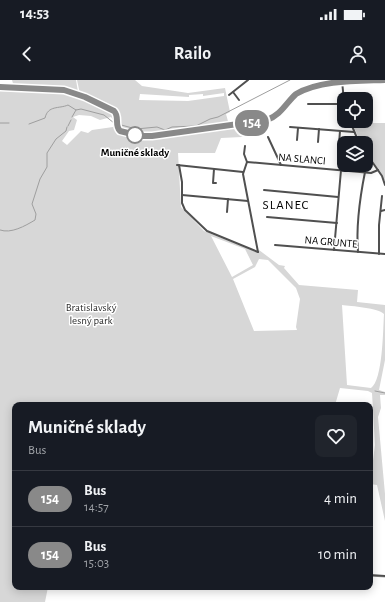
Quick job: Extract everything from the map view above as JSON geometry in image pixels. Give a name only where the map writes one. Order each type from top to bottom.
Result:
[{"type":"street","points":[[229,95],[248,80]]},
{"type":"street","points":[[0,87],[64,90],[85,97],[112,110],[117,116],[117,126],[120,131],[140,136],[152,136],[263,122],[277,115],[296,94],[321,81],[385,80]]},
{"type":"street","points":[[341,81],[343,92]]},
{"type":"street","points":[[233,92],[239,100]]},
{"type":"street","points":[[308,104],[337,104]]},
{"type":"street","points":[[290,127],[354,132]]},
{"type":"street","points":[[297,140],[298,128]]},
{"type":"street","points":[[353,128],[356,136]]},
{"type":"street","points":[[318,142],[319,129]]},
{"type":"street","points":[[340,131],[340,136]]},
{"type":"street","points":[[268,137],[281,165]]},
{"type":"street","points":[[243,172],[178,165],[182,182],[183,207],[204,229],[258,252],[243,172],[247,162],[244,154],[245,146]]},
{"type":"street","name":"NA SLANCI","points":[[247,162],[337,170]]},
{"type":"street","points":[[373,163],[385,185]]},
{"type":"street","points":[[214,169],[213,183],[216,183]]},
{"type":"street","name":"NA SLANCI","points":[[373,172],[378,170]]},
{"type":"street","points":[[334,250],[341,172]]},
{"type":"street","points":[[358,252],[357,231],[361,190],[365,172]]},
{"type":"street","points":[[264,190],[339,197]]},
{"type":"street","points":[[182,195],[248,201]]},
{"type":"street","points":[[379,254],[382,196]]},
{"type":"street","points":[[226,212],[228,199]]},
{"type":"street","points":[[381,211],[385,210]]},
{"type":"street","points":[[267,217],[337,223]]},
{"type":"street","name":"NA GRUNTE","points":[[275,245],[385,254]]},
{"type":"street","points":[[373,575],[385,576]]},
{"type":"green space","points":[[12,80],[76,80],[78,92],[61,89],[14,87]]},
{"type":"green space","name":"Bratislavský lesný park","points":[[77,80],[135,80],[142,86],[188,93],[225,88],[230,112],[226,114],[229,125],[233,127],[257,124],[259,126],[242,137],[221,138],[215,153],[178,153],[181,207],[204,231],[259,253],[259,250],[279,265],[285,266],[284,268],[299,285],[358,290],[357,302],[385,305],[385,360],[379,390],[385,392],[385,395],[380,395],[381,408],[378,417],[385,494],[385,521],[377,485],[373,484],[373,461],[375,445],[373,402],[372,393],[368,391],[340,388],[336,402],[12,402],[12,590],[47,590],[45,602],[0,602],[0,89],[47,92],[80,97],[95,102],[108,109],[118,120],[118,114],[114,110],[80,94]],"holes":[[[224,93],[224,96],[188,101],[139,100],[140,94],[189,97],[189,95],[203,94],[203,96]],[[79,115],[91,116],[100,120],[111,117],[114,121],[113,127],[92,130],[88,133],[81,131],[67,145],[62,141],[69,131],[74,130],[77,120],[73,117]],[[211,236],[245,249],[253,265],[232,277]],[[259,259],[268,260],[296,288],[300,299],[296,327],[297,330],[254,331],[233,279],[255,267]],[[342,305],[377,310],[384,314],[383,342],[380,365],[375,383],[371,388],[347,385]]]},
{"type":"green space","points":[[373,123],[385,123],[385,181],[373,162],[373,136],[358,136],[354,128],[373,128]]},
{"type":"waterway","points":[[29,124],[45,118],[46,114],[51,109],[68,105],[76,110],[81,109],[104,115],[114,123],[136,129],[157,127],[165,130],[172,127],[196,126],[218,117],[290,80]]},
{"type":"waterway","points":[[72,117],[76,110]]},
{"type":"waterway","points":[[68,126],[71,120]]},
{"type":"waterway","points":[[0,123],[9,123]]},
{"type":"waterway","points":[[0,230],[13,230],[35,220],[36,214],[32,204],[40,179],[47,167],[47,153],[56,139],[66,131],[67,127]]},
{"type":"waterway","points":[[375,391],[385,393]]},
{"type":"waterway","points":[[373,576],[385,577]]},
{"type":"bus line","name":"154","points":[[0,87],[26,90],[64,90],[110,108],[118,117],[117,126],[120,131],[140,136],[156,136],[263,122],[281,112],[296,94],[321,81],[385,80]]},
{"type":"place","name":"Muničné sklady","points":[[135,135]]},
{"type":"district","name":"SLANEC","points":[[286,205]]}]
